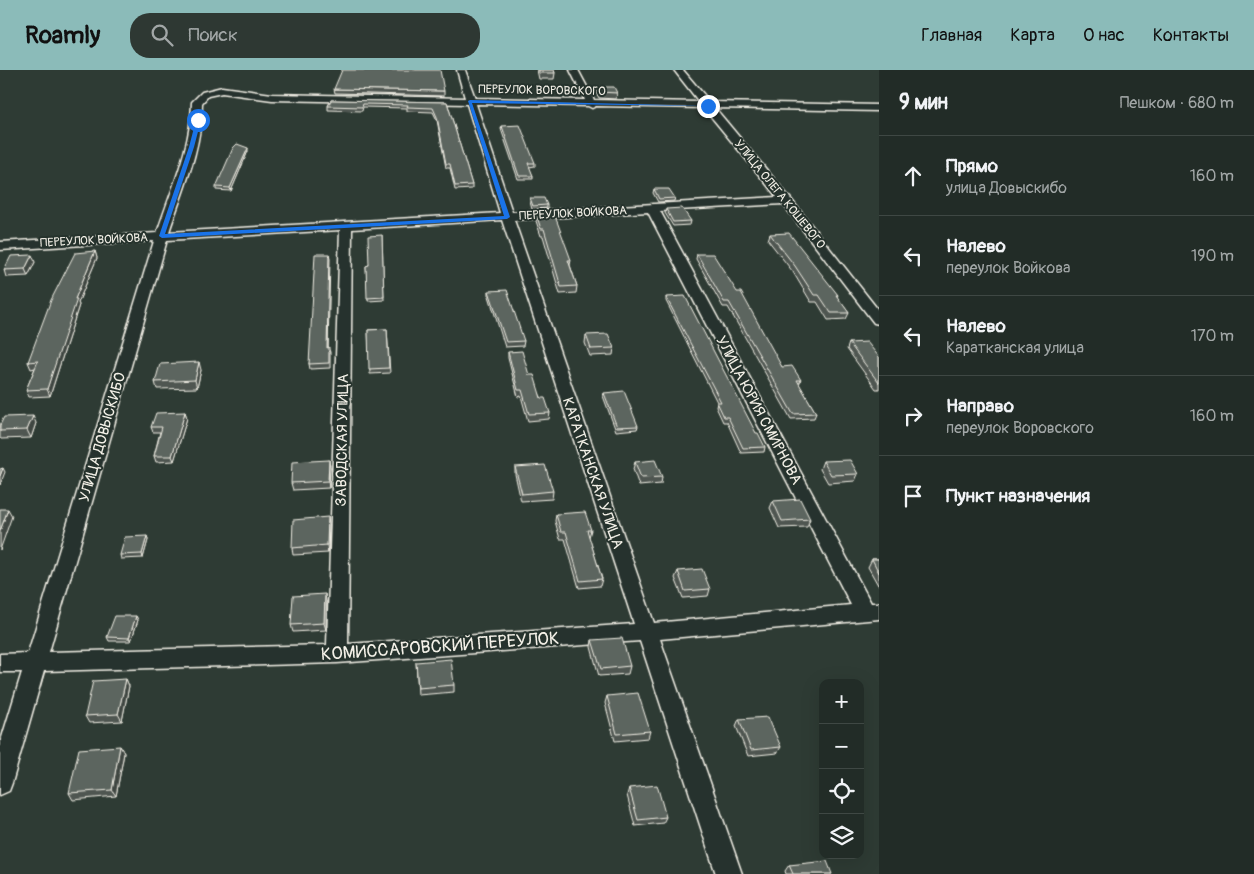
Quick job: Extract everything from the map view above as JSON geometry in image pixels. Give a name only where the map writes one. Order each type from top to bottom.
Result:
[{"type":"street","name":"КАРАТКАНСКАЯ УЛИЦА","points":[[460,70],[507,217],[729,874]]},
{"type":"street","points":[[574,70],[592,104]]},
{"type":"street","name":"УЛИЦА ОЛЕГА КОШЕВОГО","points":[[678,70],[786,200],[879,320]]},
{"type":"street","name":"ПЕРЕУЛОК ВОРОВСКОГО","points":[[205,94],[222,90],[272,97],[879,108]]},
{"type":"street","name":"УЛИЦА ДОВЫСКИБО","points":[[0,783],[162,236],[192,147],[198,120],[197,102],[205,94]]},
{"type":"street","name":"ПЕРЕУЛОК ВОЙКОВА","points":[[0,246],[786,200]]},
{"type":"street","name":"УЛИЦА ЮРИЯ СМИРНОВА","points":[[653,209],[872,612]]},
{"type":"street","name":"ЗАВОДСКАЯ УЛИЦА","points":[[337,654],[346,226]]},
{"type":"street","name":"КОМИССАРОВСКИЙ ПЕРЕУЛОК","points":[[0,663],[36,660],[337,654],[647,632],[872,612]]},
{"type":"building","points":[[342,70],[440,70],[444,91],[334,89]]},
{"type":"building","points":[[539,70],[554,70],[555,73],[539,73]]},
{"type":"building","points":[[597,87],[614,87],[617,93],[599,92]]},
{"type":"building","points":[[331,100],[447,102],[472,185],[455,186],[450,164],[446,164],[437,117],[433,108],[407,107],[408,105],[363,104],[362,107],[328,106]]},
{"type":"building","points":[[520,125],[535,163],[528,163],[533,176],[519,176],[502,126]]},
{"type":"building","points":[[237,144],[248,148],[230,188],[216,187],[233,148]]},
{"type":"building","points":[[654,189],[669,189],[675,198],[659,199]]},
{"type":"building","points":[[530,198],[544,198],[547,205],[533,206]]},
{"type":"building","points":[[682,208],[691,221],[673,222],[666,209]]},
{"type":"building","points":[[552,213],[555,216],[571,260],[568,260],[577,286],[561,287],[544,229],[541,229],[536,214]]},
{"type":"building","points":[[789,233],[838,295],[836,295],[849,313],[831,313],[819,295],[814,295],[795,266],[770,234]]},
{"type":"building","points":[[382,235],[384,297],[367,298],[366,266],[369,265],[368,236]]},
{"type":"building","points":[[95,251],[75,299],[77,299],[47,389],[26,390],[38,361],[28,362],[51,300],[75,253]]},
{"type":"building","points":[[315,254],[329,254],[327,348],[329,347],[329,363],[309,364]]},
{"type":"building","points":[[697,254],[713,254],[737,292],[741,292],[782,367],[792,366],[801,380],[797,380],[816,413],[793,414],[729,302],[724,302]]},
{"type":"building","points":[[32,255],[25,269],[4,270],[11,256]]},
{"type":"building","points":[[507,290],[524,341],[506,342],[489,291]]},
{"type":"building","points":[[685,296],[765,447],[743,448],[728,417],[724,417],[717,402],[721,402],[666,297]]},
{"type":"building","points":[[387,329],[389,368],[369,369],[368,330]]},
{"type":"building","points":[[608,334],[614,348],[591,349],[586,335]]},
{"type":"building","points":[[867,342],[879,357],[879,383],[849,343]]},
{"type":"building","points":[[522,351],[529,375],[534,375],[541,398],[545,398],[550,413],[529,414],[522,390],[518,390],[508,352]]},
{"type":"building","points":[[199,362],[195,380],[155,382],[160,364]]},
{"type":"building","points":[[624,391],[638,426],[617,427],[604,393]]},
{"type":"building","points":[[185,412],[172,456],[154,456],[162,427],[151,427],[156,413]]},
{"type":"building","points":[[33,416],[27,430],[0,431],[0,425],[4,417]]},
{"type":"building","points":[[329,460],[328,481],[291,483],[292,462]]},
{"type":"building","points":[[655,460],[662,477],[641,478],[635,462]]},
{"type":"building","points":[[850,460],[858,474],[831,475],[823,461]]},
{"type":"building","points":[[545,465],[553,491],[522,494],[515,467]]},
{"type":"building","points":[[800,499],[810,519],[782,521],[773,501]]},
{"type":"building","points":[[0,509],[8,509],[0,531]]},
{"type":"building","points":[[585,512],[591,530],[587,530],[602,579],[580,581],[566,532],[561,532],[556,514]]},
{"type":"building","points":[[328,517],[327,545],[292,548],[293,520]]},
{"type":"building","points":[[147,536],[142,554],[120,555],[125,537]]},
{"type":"building","points":[[872,559],[879,559],[879,573]]},
{"type":"building","points":[[702,569],[710,589],[685,591],[678,571]]},
{"type":"building","points":[[325,594],[324,623],[291,625],[293,596]]},
{"type":"building","points":[[115,616],[136,616],[129,638],[107,637]]},
{"type":"building","points":[[622,638],[630,666],[601,669],[592,640]]},
{"type":"building","points":[[451,659],[454,685],[418,688],[416,662]]},
{"type":"building","points":[[126,679],[118,714],[85,716],[93,681]]},
{"type":"building","points":[[638,693],[650,731],[617,734],[607,696]]},
{"type":"building","points":[[768,717],[781,747],[751,750],[739,719]]},
{"type":"building","points":[[120,746],[112,790],[69,793],[79,749]]},
{"type":"building","points":[[657,785],[666,817],[638,820],[629,788]]},
{"type":"building","points":[[827,861],[832,874],[793,874],[789,865]]},
{"type":"route","points":[[198,120],[192,147],[162,236],[507,217],[470,101],[708,106]]}]
